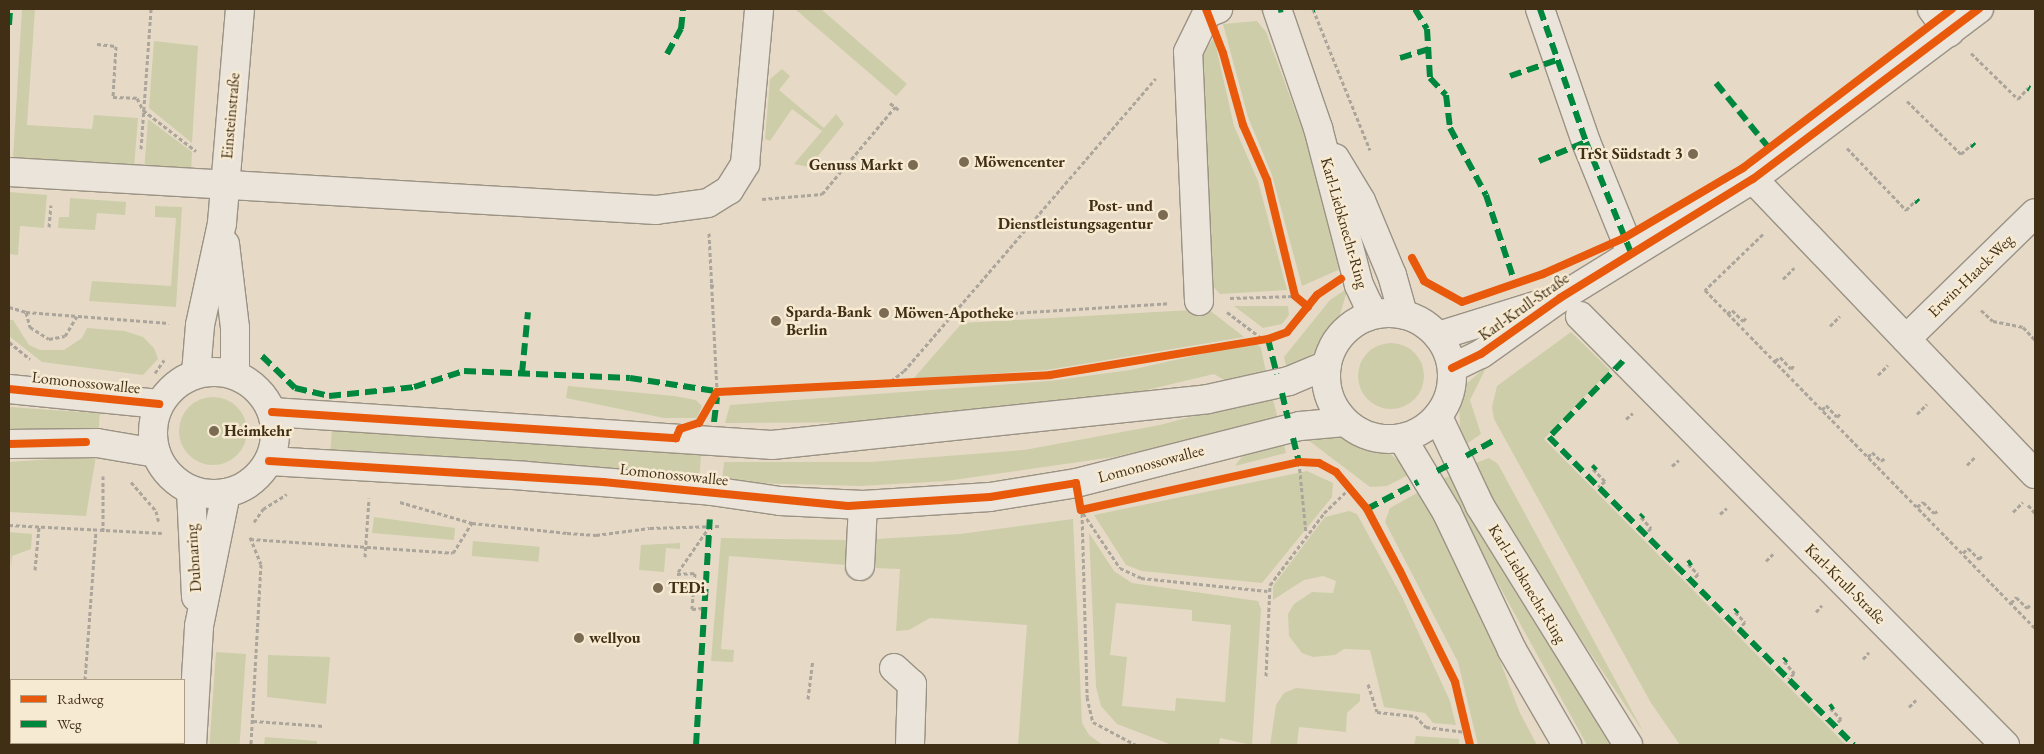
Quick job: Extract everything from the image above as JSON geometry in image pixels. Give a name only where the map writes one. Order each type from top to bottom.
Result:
[{"type":"street","name":"Einsteinstraße","points":[[196,374],[200,325],[222,223],[240,9]]},
{"type":"street","points":[[9,172],[225,188],[656,210],[708,203],[729,190],[745,164],[759,9]]},
{"type":"street","points":[[1204,300],[1188,52],[1207,13],[1218,9]]},
{"type":"street","name":"Karl-Liebknecht-Ring","points":[[1277,9],[1318,128],[1359,285],[1368,304],[1367,317]]},
{"type":"street","points":[[1540,9],[1586,142],[1631,253]]},
{"type":"street","points":[[1932,9],[1948,32]]},
{"type":"street","name":"Karl-Krull-Straße","points":[[1452,368],[1570,307],[1631,253],[1753,178],[1979,9]]},
{"type":"street","name":"Karl-Liebknecht-Ring","points":[[1318,128],[1361,201],[1392,275],[1403,314]]},
{"type":"street","points":[[1753,178],[2035,474]]},
{"type":"street","name":"Erwin-Haack-Weg","points":[[1906,339],[2035,213]]},
{"type":"street","name":"Einsteinstraße","points":[[222,223],[235,328],[234,375]]},
{"type":"street","name":"Karl-Krull-Straße","points":[[1438,336],[1570,307]]},
{"type":"street","name":"Karl-Krull-Straße","points":[[1570,307],[2005,745]]},
{"type":"street","points":[[1403,314],[1416,319],[1438,336],[1452,368],[1450,394],[1438,417],[1422,431],[1402,438],[1369,436],[1345,422],[1329,396],[1327,365],[1334,344],[1348,328],[1367,317],[1403,314]]},
{"type":"street","points":[[272,412],[772,445],[1208,399],[1289,381],[1327,365]]},
{"type":"street","points":[[9,444],[98,443],[156,453],[164,468],[191,490],[226,493],[243,487],[269,461],[275,437],[272,412],[262,395],[234,375],[196,374]]},
{"type":"street","name":"Lomonossowallee","points":[[156,453],[152,437],[159,404],[169,391],[196,374]]},
{"type":"street","name":"Lomonossowallee","points":[[9,389],[159,404]]},
{"type":"street","name":"Karl-Liebknecht-Ring","points":[[1438,417],[1480,506],[1628,745]]},
{"type":"street","name":"Lomonossowallee","points":[[269,461],[555,478],[711,491],[780,501],[862,506],[990,496],[1076,484],[1300,426],[1345,422]]},
{"type":"street","points":[[1402,438],[1447,513],[1512,650],[1567,745]]},
{"type":"street","name":"Dubnaring","points":[[191,490],[199,626],[192,745]]},
{"type":"street","name":"Dubnaring","points":[[199,626],[226,493]]},
{"type":"street","points":[[860,566],[862,506]]},
{"type":"street","points":[[894,668],[912,684],[910,745]]},
{"type":"path","points":[[139,182],[151,9]]},
{"type":"path","points":[[1314,9],[1373,159]]},
{"type":"path","points":[[97,44],[116,46],[113,97],[136,98],[143,110]]},
{"type":"path","points":[[1969,50],[2018,99],[2028,88]]},
{"type":"path","points":[[891,381],[904,371],[947,317],[1156,79],[1188,52]]},
{"type":"path","points":[[1903,97],[1962,154],[1972,144]]},
{"type":"path","points":[[890,103],[899,110]]},
{"type":"path","points":[[756,199],[822,194],[895,107]]},
{"type":"path","points":[[1842,142],[1906,210],[1916,200]]},
{"type":"path","points":[[708,203],[710,285],[717,392],[713,400]]},
{"type":"path","points":[[1785,213],[1705,290],[2035,628]]},
{"type":"path","points":[[1783,278],[1794,268]]},
{"type":"path","points":[[710,285],[715,286]]},
{"type":"path","points":[[947,317],[1295,296],[1292,286]]},
{"type":"path","points":[[1958,288],[1993,321],[2023,327],[2035,340]]},
{"type":"path","points":[[1204,300],[1260,338]]},
{"type":"path","points":[[9,307],[26,312],[177,323]]},
{"type":"path","points":[[1727,314],[1732,310],[1743,321],[1747,317]]},
{"type":"path","points":[[26,312],[30,327],[49,339],[65,336],[77,316]]},
{"type":"path","points":[[1830,326],[1841,316]]},
{"type":"path","points":[[1250,339],[1260,338]]},
{"type":"path","points":[[1775,361],[1780,357],[1791,369],[1794,365]]},
{"type":"path","points":[[1878,375],[1889,364]]},
{"type":"path","points":[[891,381],[910,383]]},
{"type":"path","points":[[1917,414],[1928,404]]},
{"type":"path","points":[[1822,410],[1826,405],[1837,417],[1841,413]]},
{"type":"path","points":[[1868,457],[1872,452],[1881,461],[1885,458]]},
{"type":"path","points":[[1967,465],[1978,454]]},
{"type":"path","points":[[1299,462],[1306,534]]},
{"type":"path","points":[[1593,469],[1605,481],[1598,487]]},
{"type":"path","points":[[103,531],[103,472],[110,474]]},
{"type":"path","points":[[125,479],[156,511],[162,533]]},
{"type":"path","points":[[1076,484],[1081,510],[1089,706],[1093,722],[1136,745]]},
{"type":"path","points":[[1266,676],[1267,591],[1279,569],[1306,534],[1350,488]]},
{"type":"path","points":[[251,525],[262,509],[294,490]]},
{"type":"path","points":[[361,493],[379,497]]},
{"type":"path","points":[[365,557],[370,494]]},
{"type":"path","points":[[389,499],[472,523],[596,535]]},
{"type":"path","points":[[2013,512],[2024,501]]},
{"type":"path","points":[[1917,507],[1923,502],[1934,513],[1938,510]]},
{"type":"path","points":[[1081,510],[1120,568],[1141,578],[1267,591]]},
{"type":"path","points":[[1641,517],[1651,528],[1645,534]]},
{"type":"path","points":[[250,539],[365,544],[453,553],[472,523]]},
{"type":"path","points":[[9,525],[170,534]]},
{"type":"path","points":[[704,608],[692,609],[695,573],[678,573],[710,526]]},
{"type":"path","points":[[36,570],[39,527]]},
{"type":"path","points":[[85,679],[96,531]]},
{"type":"path","points":[[251,532],[250,539],[261,564],[251,745]]},
{"type":"path","points":[[1963,553],[1968,548],[1979,559],[1982,556]]},
{"type":"path","points":[[1688,564],[1698,574],[1692,581]]},
{"type":"path","points":[[2011,604],[2016,597],[2027,608],[2030,605]]},
{"type":"path","points":[[1735,612],[1745,622],[1739,629]]},
{"type":"path","points":[[808,699],[813,661]]},
{"type":"path","points":[[1784,662],[1794,673],[1789,678]]},
{"type":"path","points":[[1368,684],[1377,712],[1415,716],[1426,727],[1466,732]]},
{"type":"path","points":[[1830,708],[1841,719],[1834,725]]},
{"type":"path","points":[[253,721],[324,726]]},
{"type":"green space","points":[[22,9],[35,9],[27,125],[92,129],[94,115],[138,118],[134,168],[13,160]]},
{"type":"green space","points":[[795,9],[821,9],[907,84],[896,96]]},
{"type":"green space","points":[[1257,21],[1266,32],[1320,177],[1345,267],[1302,286],[1272,175],[1248,117],[1223,24]]},
{"type":"green space","points":[[1214,38],[1234,126],[1258,181],[1287,290],[1220,294],[1209,282],[1199,59]]},
{"type":"green space","points":[[154,41],[198,46],[192,143],[149,108]]},
{"type":"green space","points":[[782,69],[790,76],[779,90],[824,128],[836,114],[844,124],[809,167],[794,164],[822,131],[792,109],[770,141],[765,139],[770,79]]},
{"type":"green space","points":[[148,119],[192,152],[191,175],[144,173]]},
{"type":"green space","points":[[9,192],[47,195],[44,228],[20,226],[18,255],[9,254]]},
{"type":"green space","points":[[70,198],[126,202],[125,215],[97,213],[95,230],[58,228],[59,217],[69,217]]},
{"type":"green space","points":[[155,206],[182,207],[176,307],[89,301],[92,281],[171,286],[176,218],[155,217]]},
{"type":"green space","points":[[1348,288],[1338,321],[1314,353],[1287,370],[1284,357],[1330,300]]},
{"type":"green space","points":[[1234,306],[1288,306],[1289,315],[1282,324],[1263,328]]},
{"type":"green space","points":[[1208,309],[1244,337],[1047,370],[913,379],[962,323]]},
{"type":"green space","points":[[9,320],[13,320],[29,345],[40,350],[64,350],[82,338],[87,328],[125,331],[143,337],[154,348],[158,359],[143,375],[42,362],[9,336]]},
{"type":"green space","points":[[1571,332],[1610,370],[1544,439],[1846,745],[1680,745],[1651,703],[1494,419],[1492,407],[1497,386]]},
{"type":"green space","points":[[1391,343],[1404,345],[1414,353],[1422,363],[1424,376],[1422,389],[1414,399],[1404,407],[1391,409],[1378,407],[1368,399],[1360,389],[1358,376],[1360,363],[1368,353],[1378,345]]},
{"type":"green space","points":[[1247,344],[1257,344],[1261,348],[1267,377],[1231,384],[1214,374],[1134,393],[929,422],[725,423],[730,405],[1050,381],[1130,370]]},
{"type":"green space","points":[[1487,366],[1470,400],[1481,434],[1461,448],[1459,405],[1466,384]]},
{"type":"green space","points":[[568,386],[674,396],[696,400],[702,406],[697,418],[664,418],[566,398]]},
{"type":"green space","points":[[1272,395],[1278,420],[1114,457],[946,481],[861,486],[722,482],[724,462],[870,462],[1024,450],[1160,425]]},
{"type":"green space","points":[[213,397],[226,400],[237,407],[244,418],[247,431],[244,444],[237,455],[226,462],[213,465],[200,462],[189,455],[182,444],[179,431],[182,418],[189,407],[200,400]]},
{"type":"green space","points":[[9,407],[100,413],[98,437],[9,431]]},
{"type":"green space","points":[[332,428],[701,454],[700,476],[330,450]]},
{"type":"green space","points":[[1331,435],[1387,451],[1412,473],[1387,486],[1370,487],[1304,437]]},
{"type":"green space","points":[[1283,440],[1286,453],[1235,466],[1247,450]]},
{"type":"green space","points":[[96,456],[86,516],[9,512],[9,462]]},
{"type":"green space","points":[[1489,458],[1498,464],[1644,733],[1489,502],[1470,465]]},
{"type":"green space","points":[[1307,471],[1333,483],[1332,497],[1262,583],[1142,571],[1126,565],[1094,515]]},
{"type":"green space","points":[[1456,473],[1611,745],[1587,745],[1441,480]]},
{"type":"green space","points":[[1424,489],[1490,635],[1520,713],[1537,745],[1478,745],[1458,662],[1385,522],[1390,508]]},
{"type":"green space","points":[[1349,511],[1357,514],[1403,599],[1450,701],[1456,725],[1433,723],[1425,713],[1384,707],[1370,650],[1344,649],[1335,655],[1313,657],[1302,653],[1289,636],[1288,614],[1294,604],[1312,592],[1333,593],[1336,581],[1323,576],[1304,580],[1273,600],[1273,586],[1325,517]]},
{"type":"green space","points":[[374,517],[455,528],[454,540],[372,533]]},
{"type":"green space","points":[[1073,519],[1082,723],[1089,735],[1103,745],[1018,745],[1027,625],[930,618],[909,630],[896,631],[900,569],[875,568],[876,539],[960,534]]},
{"type":"green space","points":[[9,532],[32,534],[31,549],[12,556],[11,568]]},
{"type":"green space","points":[[1089,533],[1114,571],[1132,583],[1258,601],[1261,609],[1252,745],[1220,738],[1219,745],[1172,745],[1117,724],[1101,706],[1096,687]],"holes":[[[1116,603],[1192,610],[1192,621],[1231,625],[1225,702],[1176,698],[1175,711],[1122,706],[1127,657],[1110,655]]]},
{"type":"green space","points":[[721,538],[847,540],[846,565],[729,556],[721,649],[734,650],[733,662],[711,661]]},
{"type":"green space","points":[[473,541],[540,547],[538,562],[472,556]]},
{"type":"green space","points":[[680,543],[680,549],[666,548],[664,572],[639,570],[641,545]]},
{"type":"green space","points":[[216,652],[246,654],[240,745],[210,745]]},
{"type":"green space","points":[[268,655],[330,657],[326,704],[267,697]]},
{"type":"green space","points":[[1296,688],[1360,694],[1360,701],[1347,713],[1346,732],[1299,727],[1297,745],[1270,745],[1276,705],[1284,693]]},
{"type":"green space","points":[[1416,736],[1459,739],[1459,745],[1414,745]]},
{"type":"green space","points":[[265,737],[317,741],[317,745],[264,745]]},
{"type":"marked path","points":[[9,25],[10,9]]},
{"type":"marked path","points":[[667,54],[681,29],[683,9]]},
{"type":"marked path","points":[[1278,10],[1283,9]]},
{"type":"marked path","points":[[1415,9],[1427,29],[1430,78],[1446,95],[1450,128],[1486,195],[1515,283]]},
{"type":"marked path","points":[[1540,9],[1586,142],[1631,253]]},
{"type":"marked path","points":[[1400,58],[1429,49]]},
{"type":"marked path","points":[[1510,76],[1557,60]]},
{"type":"marked path","points":[[1716,83],[1769,148]]},
{"type":"marked path","points":[[1539,161],[1586,142]]},
{"type":"marked path","points":[[522,373],[528,312]]},
{"type":"marked path","points":[[1268,339],[1277,374]]},
{"type":"marked path","points":[[262,356],[295,388],[329,396],[414,387],[464,371],[630,378],[722,392]]},
{"type":"marked path","points":[[1623,361],[1549,437],[1854,745]]},
{"type":"marked path","points":[[1282,393],[1288,418]]},
{"type":"marked path","points":[[714,422],[717,397]]},
{"type":"marked path","points":[[1293,438],[1299,462]]},
{"type":"marked path","points":[[1466,456],[1493,441]]},
{"type":"marked path","points":[[1437,471],[1451,464]]},
{"type":"marked path","points":[[1593,469],[1596,466]]},
{"type":"marked path","points":[[1367,509],[1418,482]]},
{"type":"marked path","points":[[696,745],[710,519]]},
{"type":"cycle path","points":[[1206,9],[1223,53],[1243,125],[1267,180],[1295,296],[1308,307]]},
{"type":"cycle path","points":[[1412,258],[1424,281],[1462,302],[1543,274],[1624,238],[1743,168],[1952,9]]},
{"type":"cycle path","points":[[1452,368],[1481,354],[1560,298],[1753,179],[1979,9]]},
{"type":"cycle path","points":[[272,412],[676,438],[680,429],[699,423],[717,392],[1050,375],[1268,339],[1287,332],[1317,295],[1341,279]]},
{"type":"cycle path","points":[[9,389],[159,404]]},
{"type":"cycle path","points":[[9,444],[86,442]]},
{"type":"cycle path","points":[[269,461],[603,482],[848,506],[990,497],[1076,483],[1081,510],[1299,462],[1319,463],[1336,472],[1367,509],[1455,682],[1470,745]]},
{"type":"place","name":"TrSt Südstadt 3","points":[[1693,154]]},
{"type":"place","name":"Möwencenter","points":[[964,162]]},
{"type":"place","name":"Genuss Markt","points":[[913,165]]},
{"type":"place","name":"Post- und Dienstleistungsagentur","points":[[1163,215]]},
{"type":"place","name":"Möwen-Apotheke","points":[[884,313]]},
{"type":"place","name":"Sparda-Bank Berlin","points":[[776,321]]},
{"type":"place","name":"Heimkehr","points":[[214,431]]},
{"type":"place","name":"TEDi","points":[[658,588]]},
{"type":"place","name":"wellyou","points":[[579,638]]}]
